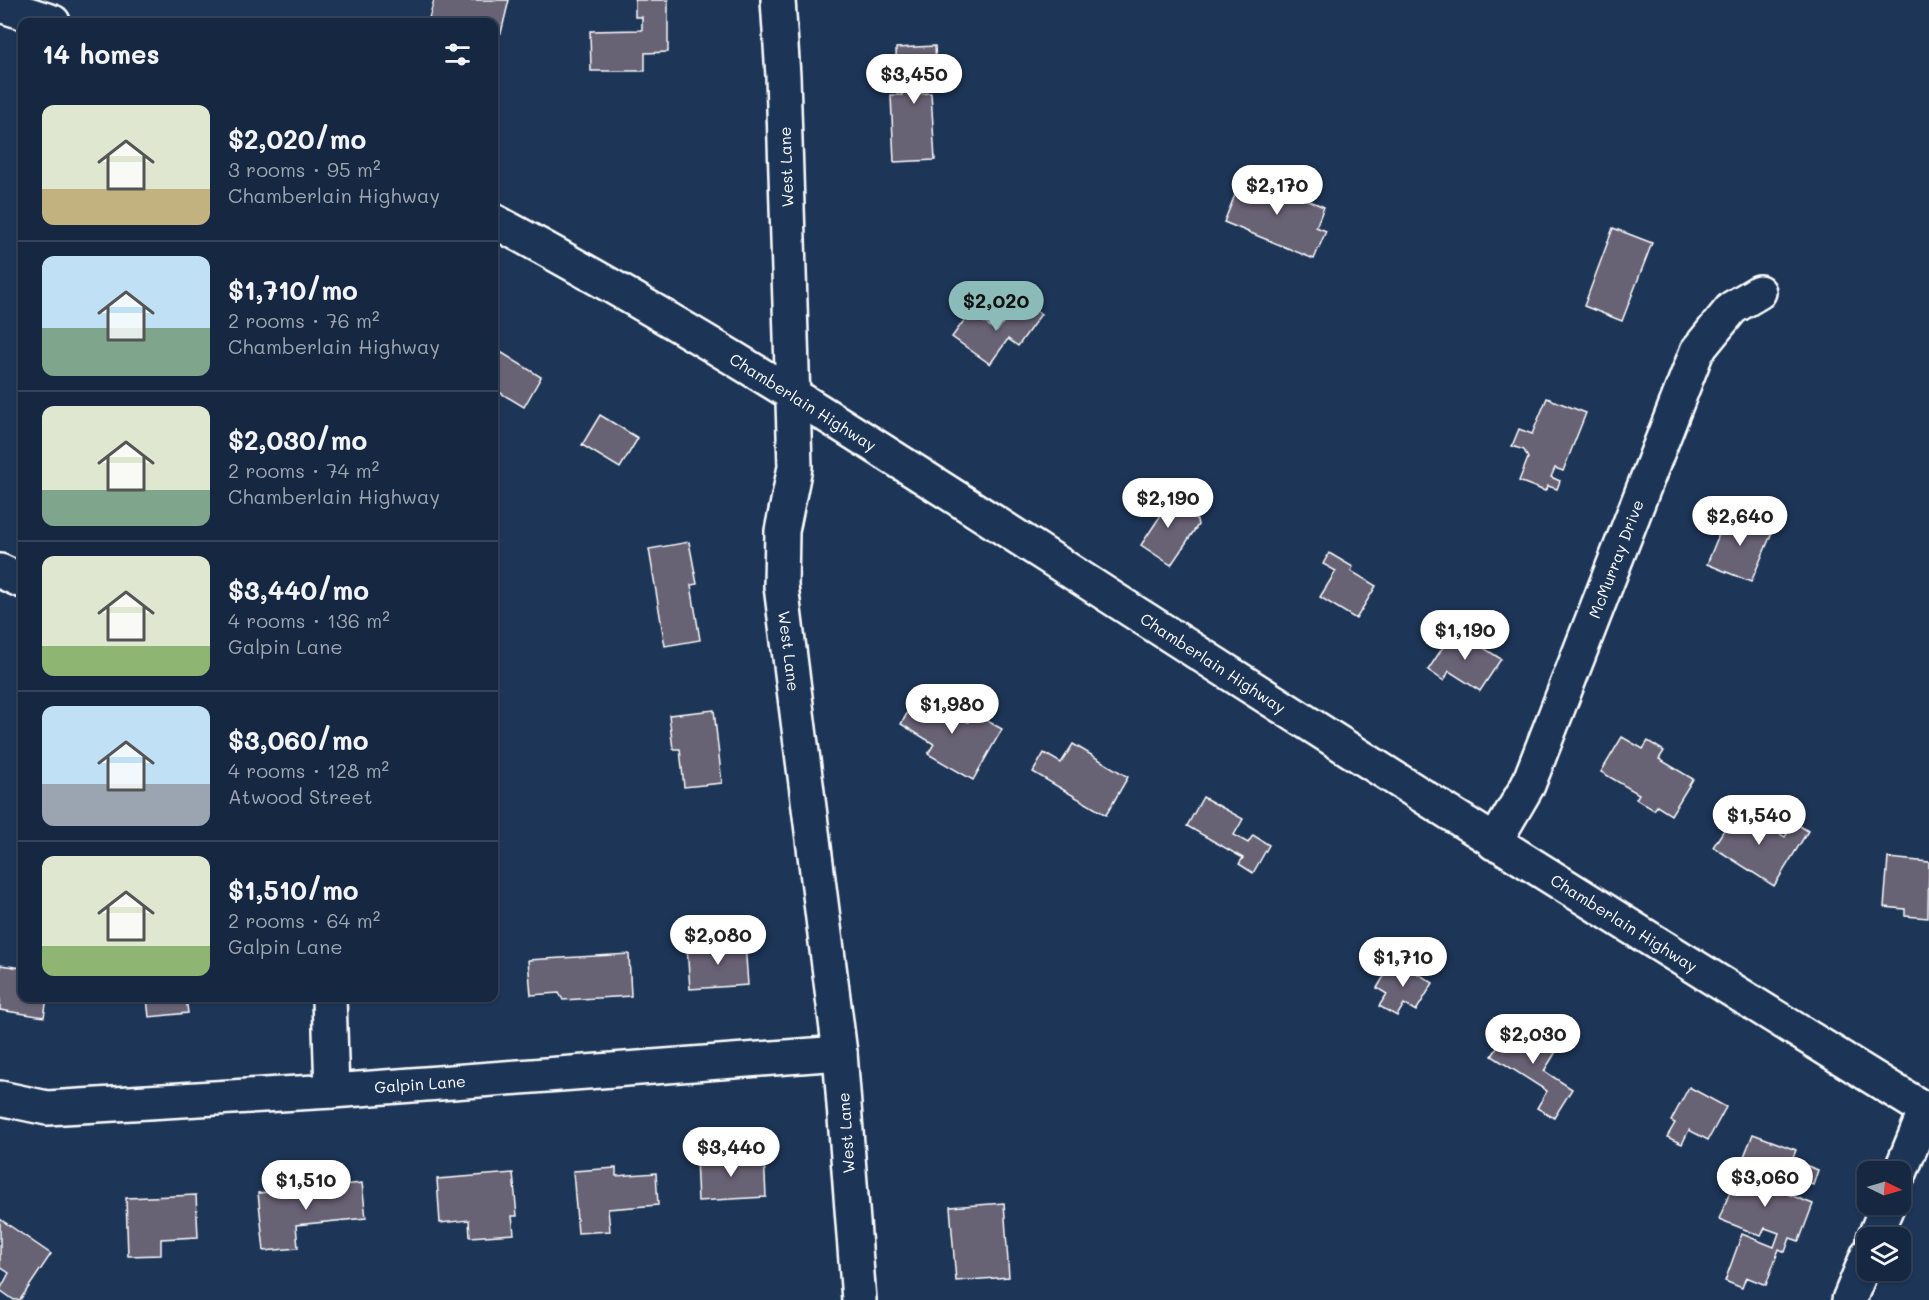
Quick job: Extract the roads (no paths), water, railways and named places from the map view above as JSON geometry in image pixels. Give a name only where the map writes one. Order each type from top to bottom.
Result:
[{"type":"street","name":"West Lane","points":[[778,0],[783,76],[795,467],[782,531],[781,586],[840,1053],[859,1300]]},
{"type":"street","points":[[0,4],[41,18]]},
{"type":"street","name":"Chamberlain Highway","points":[[498,223],[598,277],[794,395],[1494,843],[1927,1111]]},
{"type":"street","name":"McMurray Drive","points":[[1494,843],[1528,785],[1697,351],[1732,308],[1759,292]]},
{"type":"street","points":[[0,571],[18,579]]},
{"type":"street","points":[[328,1002],[332,1091]]},
{"type":"street","name":"Galpin Lane","points":[[0,1098],[47,1108],[332,1091],[840,1053]]},
{"type":"street","points":[[1905,1161],[1927,1111]]},
{"type":"street","points":[[1849,1300],[1857,1281]]}]
